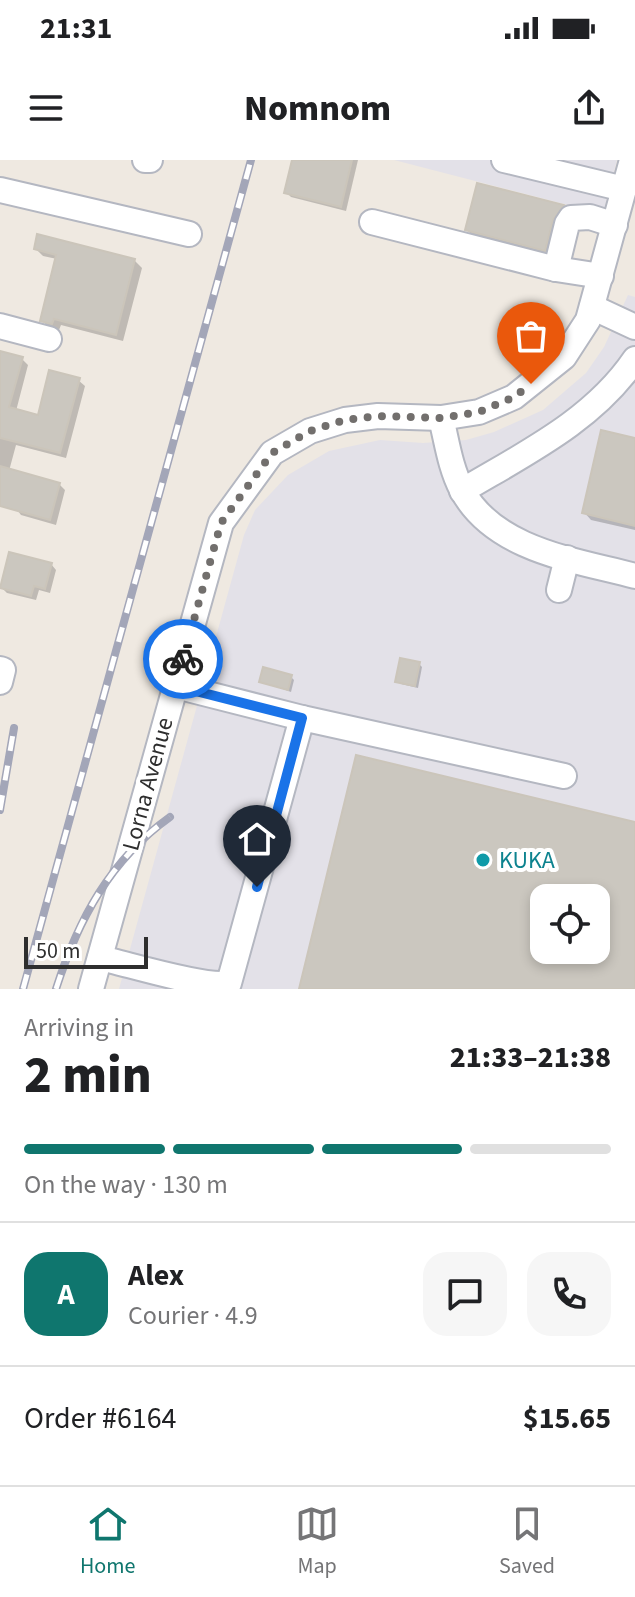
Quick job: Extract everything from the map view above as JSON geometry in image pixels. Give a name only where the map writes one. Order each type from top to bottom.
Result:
[{"type":"street","points":[[504,160],[624,189]]},
{"type":"street","name":"Lorna Avenue","points":[[91,989],[221,523],[272,453],[310,431],[345,420],[378,416],[441,418],[479,412],[514,397],[564,357],[588,320],[632,160]]},
{"type":"street","points":[[0,190],[189,234]]},
{"type":"street","points":[[556,269],[571,218],[590,217],[615,225]]},
{"type":"street","points":[[372,222],[556,269],[601,276]]},
{"type":"street","points":[[592,307],[635,327]]},
{"type":"street","points":[[0,326],[49,339]]},
{"type":"street","points":[[462,491],[568,429],[624,376],[635,359]]},
{"type":"street","points":[[441,418],[451,462],[462,491],[486,522],[525,545],[635,576]]},
{"type":"street","points":[[559,590],[567,558]]},
{"type":"street","points":[[0,669],[3,670],[0,682]]},
{"type":"street","points":[[176,686],[302,718],[564,776]]},
{"type":"street","points":[[100,958],[159,982],[202,987],[221,987],[229,983],[302,718]]},
{"type":"shaded area","points":[[394,160],[617,160],[603,214]]},
{"type":"shaded area","points":[[628,295],[635,297],[635,989],[119,989],[244,535],[255,510],[288,475],[329,451],[380,440],[423,443],[466,440],[494,432],[543,410],[586,373],[604,347]]},
{"type":"building","points":[[292,160],[352,160],[341,207],[284,193]]},
{"type":"building","points":[[477,183],[564,205],[553,220],[545,251],[465,230]]},
{"type":"building","points":[[37,234],[135,259],[116,335],[54,319],[52,324],[40,321],[56,255],[34,249]]},
{"type":"building","points":[[0,351],[23,357],[9,407],[38,415],[49,370],[80,378],[60,453],[0,438]]},
{"type":"building","points":[[601,430],[635,438],[635,526],[582,513]]},
{"type":"building","points":[[0,466],[60,483],[50,520],[0,506]]},
{"type":"building","points":[[9,552],[52,563],[45,589],[34,586],[31,596],[0,588]]},
{"type":"building","points":[[400,658],[420,662],[415,686],[395,682]]},
{"type":"building","points":[[263,667],[292,675],[288,690],[259,682]]},
{"type":"building","name":"KUKA","points":[[356,755],[635,822],[635,989],[299,989]]},
{"type":"railway","points":[[23,989],[251,160]]},
{"type":"railway","points":[[0,810],[14,728]]},
{"type":"railway","points":[[56,989],[75,939],[99,893],[130,852],[170,817]]},
{"type":"way so far","points":[[183,659],[221,523],[272,453],[310,431],[345,420],[378,416],[441,418],[479,412],[514,397],[531,384]]},
{"type":"place","name":"KUKA","points":[[483,860]]},
{"type":"route","points":[[183,659],[176,686],[302,718],[257,887]]}]
